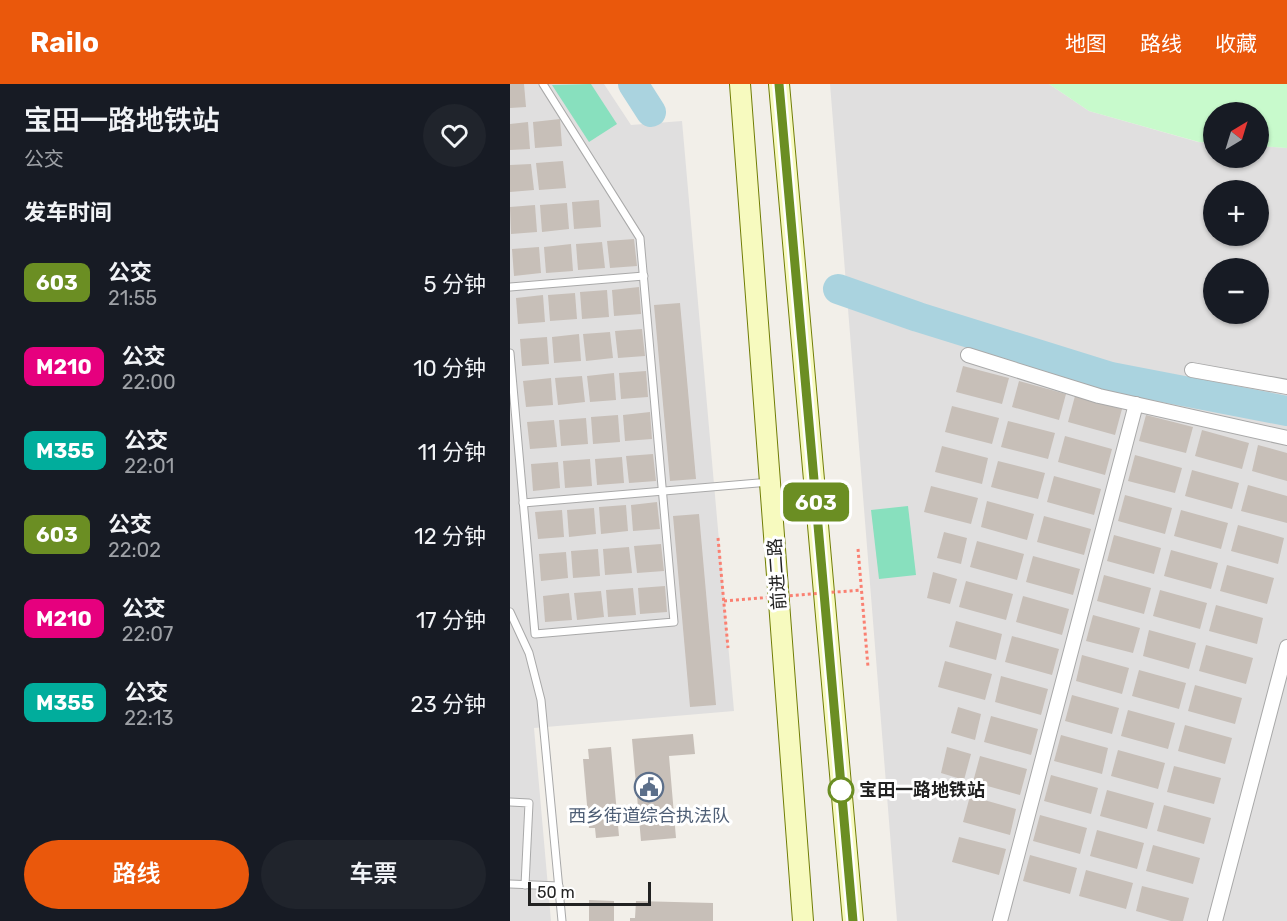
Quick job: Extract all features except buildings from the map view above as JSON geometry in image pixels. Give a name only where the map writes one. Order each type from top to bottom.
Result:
[{"type":"main road","name":"前进二路","points":[[740,84],[803,921]]},
{"type":"main road","points":[[779,84],[853,921]]},
{"type":"street","points":[[968,355],[1099,396],[1287,438]]},
{"type":"street","points":[[1192,370],[1287,387]]},
{"type":"street","points":[[1000,921],[1136,404]]},
{"type":"street","points":[[1215,921],[1287,647]]},
{"type":"lane","points":[[510,353],[535,634],[674,622],[640,238],[543,84]]},
{"type":"lane","points":[[510,287],[644,276]]},
{"type":"lane","points":[[523,503],[770,482]]},
{"type":"lane","points":[[510,612],[529,653],[542,700],[562,921]]},
{"type":"lane","points":[[510,802],[530,803],[525,885]]},
{"type":"lane","points":[[510,884],[559,886]]},
{"type":"path","points":[[718,538],[728,648]]},
{"type":"path","points":[[858,549],[868,667]]},
{"type":"path","points":[[724,601],[861,590]]},
{"type":"shaded area","points":[[510,84],[604,84],[631,125],[682,121],[734,711],[534,728],[551,921],[510,921]]},
{"type":"shaded area","points":[[830,84],[1049,84],[1089,111],[1203,142],[1203,168],[1269,168],[1269,147],[1287,148],[1287,921],[897,921]]},
{"type":"green space","points":[[591,84],[617,124],[589,142],[552,85]]},
{"type":"green space","points":[[1049,84],[1287,84],[1287,148],[1269,147],[1269,102],[1203,102],[1203,142],[1089,111]]},
{"type":"green space","points":[[908,506],[916,575],[879,579],[871,510]]},
{"type":"waterway","points":[[633,84],[651,112]]},
{"type":"waterway","points":[[838,289],[918,317],[1111,377],[1287,411]]},
{"type":"bus line","name":"603","points":[[779,84],[853,921]]},
{"type":"place","name":"西乡街道综合执法队","points":[[649,787]]},
{"type":"place","name":"宝田一路地铁站","points":[[841,790]]}]
